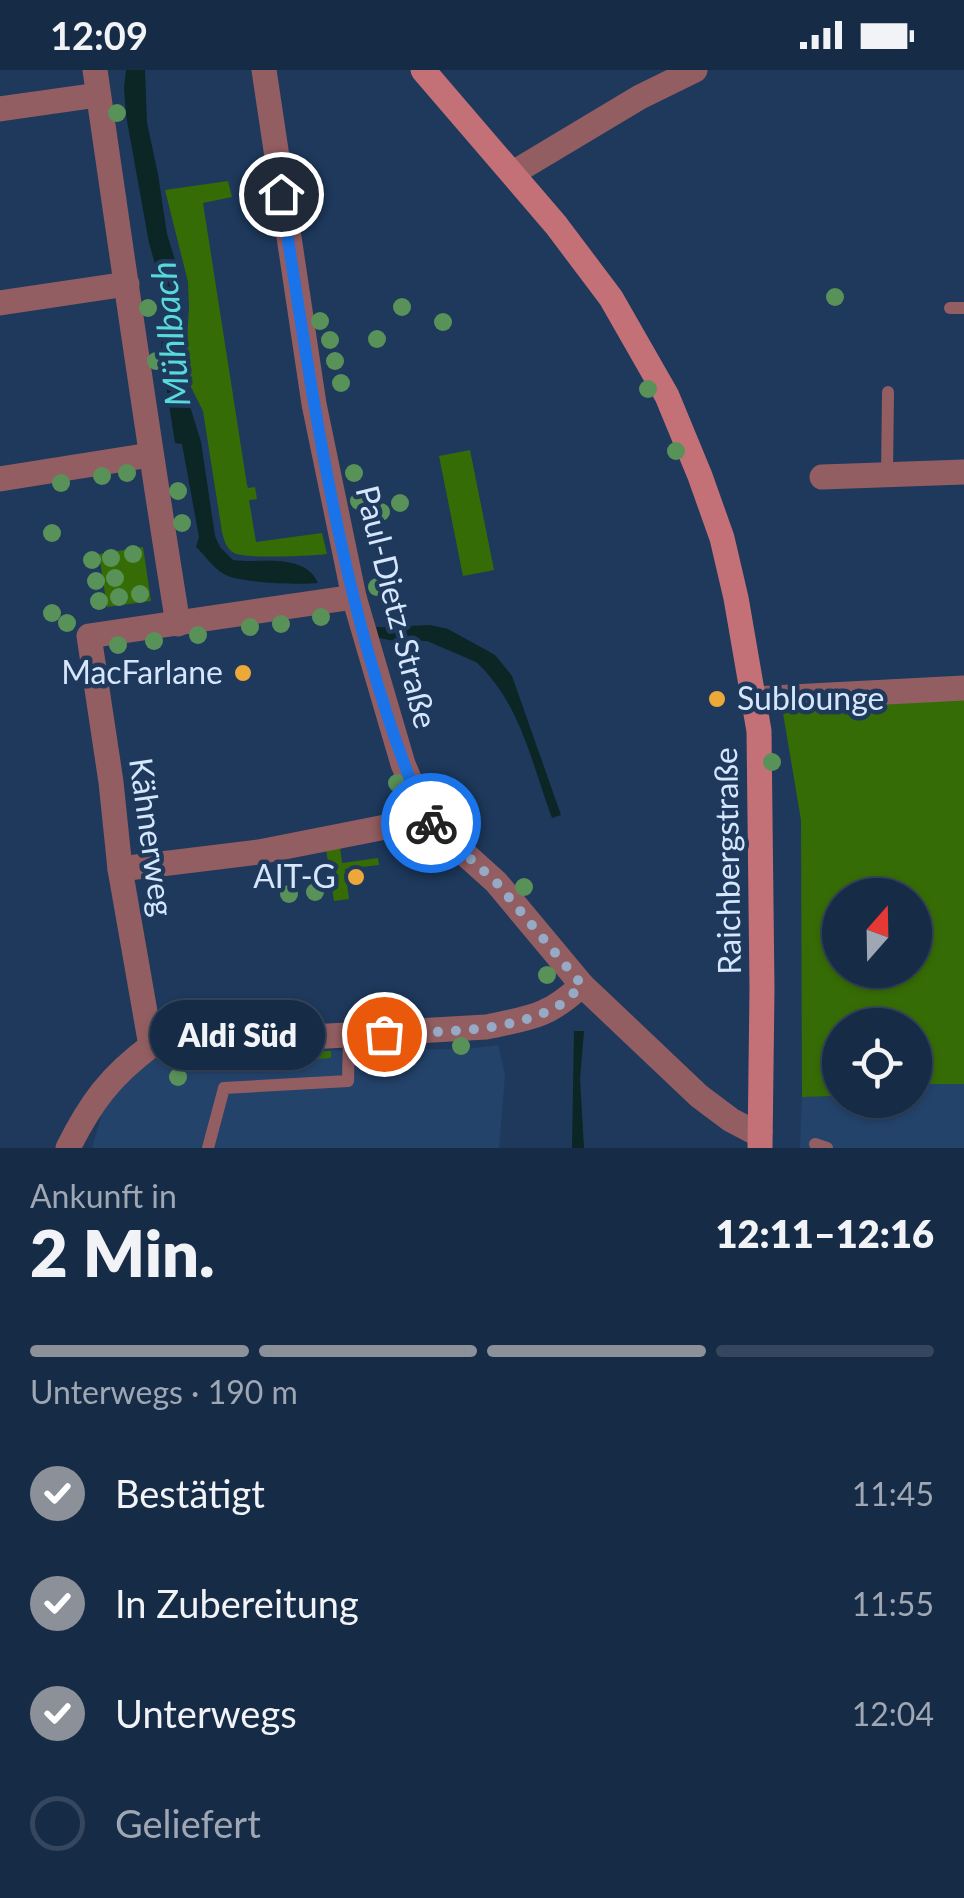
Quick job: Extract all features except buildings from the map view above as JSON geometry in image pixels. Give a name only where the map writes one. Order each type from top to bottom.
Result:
[{"type":"street","name":"Paul-Dietz-Straße","points":[[264,70],[314,404],[354,597],[403,764],[426,819],[496,882],[582,985],[700,1096],[760,1140]]},
{"type":"street","name":"Raichbergstraße","points":[[423,70],[556,225],[611,298],[667,396],[722,538],[759,731],[760,1140]]},
{"type":"street","points":[[513,173],[640,97],[695,70]]},
{"type":"street","points":[[0,109],[97,82],[178,624],[354,597]]},
{"type":"street","points":[[0,303],[127,284]]},
{"type":"street","points":[[0,479],[150,455]]},
{"type":"street","points":[[822,477],[964,472]]},
{"type":"street","name":"Kähnerweg","points":[[151,1046],[120,869],[88,636],[178,624]]},
{"type":"street","points":[[754,699],[964,688]]},
{"type":"street","points":[[120,869],[259,852],[426,819]]},
{"type":"street","points":[[68,1148],[96,1098],[151,1046],[486,1027],[535,1017],[562,1004],[582,985]]},
{"type":"lane","points":[[887,475],[888,392]]},
{"type":"lane","points":[[208,1148],[224,1088],[348,1080],[349,1036]]},
{"type":"shaded area","points":[[498,1045],[505,1075],[499,1148],[92,1148],[110,1086],[168,1052],[467,1049]]},
{"type":"shaded area","points":[[932,1084],[964,1084],[964,1148],[800,1148],[802,1097],[822,1096],[822,1118],[932,1118]]},
{"type":"green space","points":[[228,181],[232,197],[203,203],[247,485],[255,487],[257,499],[249,500],[256,542],[322,533],[327,554],[241,555],[229,549],[223,535],[203,411],[190,385],[186,358],[188,282],[165,190]]},
{"type":"green space","points":[[470,450],[494,570],[463,576],[439,456]]},
{"type":"green space","points":[[143,547],[151,601],[107,607],[99,554]]},
{"type":"green space","points":[[964,698],[964,1084],[932,1084],[932,1008],[822,1008],[822,1096],[802,1097],[801,820],[783,713]]},
{"type":"green space","points":[[340,846],[342,863],[378,858],[379,865],[345,869],[349,899],[334,901],[326,849]]},
{"type":"green space","points":[[331,1051],[331,1058],[209,1067],[207,1054]]},
{"type":"water","name":"Mühlbach","points":[[126,70],[145,70],[147,123],[167,234],[180,276],[180,363],[201,442],[215,536],[233,560],[292,563],[311,573],[318,583],[270,583],[231,577],[196,547],[199,537],[182,444],[175,443],[161,352],[162,288],[149,243],[126,115]]},
{"type":"water","points":[[376,627],[448,629],[495,655],[512,676],[561,815],[552,818],[514,715],[476,662],[427,641],[379,638]]},
{"type":"water","points":[[574,1031],[584,1031],[580,1079],[584,1148],[572,1148]]},
{"type":"way so far","points":[[384,1034],[486,1027],[535,1017],[562,1004],[582,985],[496,882],[431,823]]},
{"type":"place","name":"MacFarlane","points":[[243,673]]},
{"type":"place","name":"Sublounge","points":[[717,699]]},
{"type":"place","name":"AIT-G","points":[[356,877]]},
{"type":"place","name":"Aldi Süd","points":[[384,1034]]},
{"type":"route","points":[[281,194],[314,404],[354,597],[403,764],[431,823]]}]
